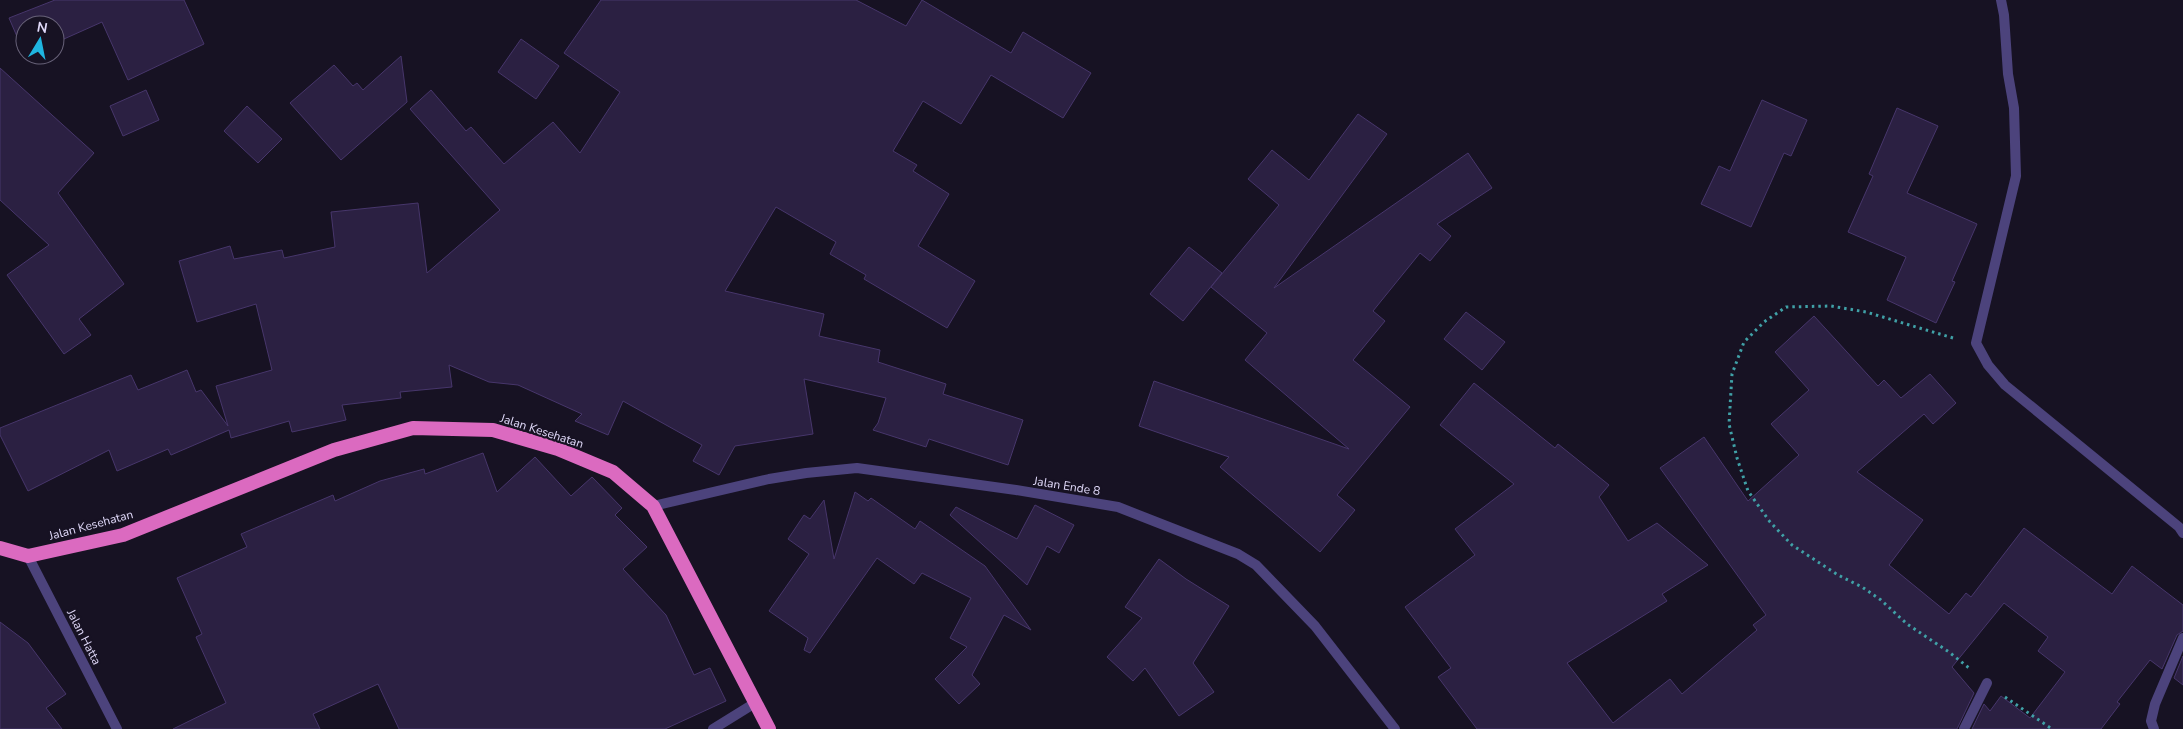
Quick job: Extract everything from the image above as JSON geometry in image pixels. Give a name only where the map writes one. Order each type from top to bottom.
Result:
[{"type":"highway","name":"Jalan Kesehatan","points":[[28,556],[122,535],[334,450],[413,428],[493,430],[558,449],[613,472],[653,506],[769,729]]},
{"type":"highway","points":[[0,548],[28,556]]},
{"type":"street","points":[[2001,0],[2004,15],[2008,74],[2014,108],[2016,176],[1976,343],[1988,365],[2005,385],[2172,521],[2183,533]]},
{"type":"street","name":"Jalan Ende 8","points":[[653,506],[769,479],[857,468],[1016,490],[1118,507],[1238,554],[1256,565],[1315,626],[1395,729]]},
{"type":"street","name":"Jalan Hatta","points":[[28,556],[117,729]]},
{"type":"street","points":[[2154,729],[2151,721],[2155,704],[2183,638]]},
{"type":"street","points":[[1964,729],[1987,683]]},
{"type":"street","points":[[713,729],[755,703]]},
{"type":"path","points":[[1976,343],[1920,330],[1866,312],[1831,306],[1786,307],[1764,322],[1744,342],[1732,374],[1730,424],[1737,458],[1748,492],[1770,522],[1792,545],[1881,600],[1907,624],[1949,652],[1987,683],[2052,729]]},
{"type":"building","points":[[55,0],[184,0],[204,44],[128,80],[102,22],[65,39],[65,15],[17,15]]},
{"type":"building","points":[[601,0],[856,0],[906,26],[922,0],[1011,53],[1023,32],[1091,73],[1063,118],[991,75],[961,124],[923,101],[893,151],[917,165],[913,171],[949,194],[918,246],[975,281],[947,328],[864,279],[866,275],[830,254],[836,242],[776,207],[725,291],[824,314],[819,336],[880,350],[878,362],[946,384],[943,394],[1023,420],[1008,465],[929,439],[926,447],[873,430],[878,423],[886,398],[804,379],[813,434],[735,446],[719,475],[693,461],[702,445],[623,401],[608,435],[575,421],[582,414],[518,385],[489,382],[449,365],[452,387],[400,392],[401,398],[342,405],[346,420],[292,432],[289,421],[231,438],[229,430],[171,455],[168,449],[117,471],[109,450],[28,491],[0,435],[0,428],[131,375],[138,390],[187,370],[196,392],[201,390],[228,426],[216,386],[272,370],[256,304],[197,322],[179,261],[230,246],[234,259],[282,250],[284,258],[335,247],[331,212],[418,203],[427,273],[500,210],[410,109],[431,90],[466,131],[471,127],[504,164],[553,122],[580,153],[620,92],[564,53]]},
{"type":"building","points":[[15,16],[15,32],[9,18]]},
{"type":"building","points":[[521,39],[559,66],[536,99],[498,72]]},
{"type":"building","points":[[401,56],[407,102],[341,160],[290,103],[334,65],[353,86],[357,83],[363,90]]},
{"type":"building","points":[[0,68],[94,153],[58,193],[124,284],[79,319],[91,335],[64,354],[7,275],[49,245],[0,200]]},
{"type":"building","points":[[146,90],[159,120],[123,136],[110,106]]},
{"type":"building","points":[[1762,100],[1807,120],[1791,156],[1784,153],[1751,227],[1701,204],[1719,166],[1730,171]]},
{"type":"building","points":[[247,106],[282,139],[258,163],[224,131]]},
{"type":"building","points":[[1897,108],[1938,126],[1907,193],[1977,224],[1952,281],[1955,282],[1936,323],[1887,300],[1906,257],[1848,232],[1873,176],[1869,174]]},
{"type":"building","points":[[1358,114],[1387,134],[1274,288],[1468,153],[1492,188],[1437,224],[1451,236],[1430,261],[1420,253],[1373,311],[1385,321],[1353,360],[1410,407],[1337,495],[1355,510],[1320,552],[1220,467],[1229,457],[1139,426],[1154,381],[1349,449],[1245,360],[1267,333],[1211,287],[1279,205],[1248,179],[1272,150],[1309,180]]},
{"type":"building","points":[[1189,247],[1222,273],[1183,321],[1150,294]]},
{"type":"building","points":[[1466,312],[1505,342],[1482,370],[1444,339]]},
{"type":"building","points":[[1814,316],[1878,386],[1884,380],[1901,398],[1930,374],[1956,403],[1933,424],[1924,414],[1857,472],[1923,520],[1889,565],[1949,614],[1966,593],[1971,597],[2024,528],[2112,594],[2132,566],[2183,605],[2183,631],[2177,635],[2162,669],[2150,660],[2117,702],[2120,704],[2101,729],[1972,729],[1984,704],[1990,711],[2001,696],[2030,718],[2065,672],[2038,651],[2048,637],[2004,603],[1952,667],[1974,693],[1957,729],[1477,729],[1438,677],[1451,668],[1405,607],[1475,555],[1455,529],[1514,484],[1440,425],[1474,383],[1555,448],[1558,444],[1609,485],[1599,497],[1628,541],[1657,523],[1708,565],[1662,594],[1667,601],[1567,663],[1613,723],[1670,679],[1682,694],[1757,630],[1753,625],[1766,615],[1660,468],[1704,437],[1748,501],[1799,455],[1771,424],[1809,390],[1775,352]]},
{"type":"building","points":[[483,453],[497,492],[535,457],[571,496],[592,477],[622,508],[615,515],[647,547],[623,569],[666,615],[694,675],[710,668],[726,701],[665,729],[399,729],[378,684],[313,714],[320,729],[173,729],[226,703],[196,637],[202,634],[177,578],[247,547],[241,534],[333,495],[335,501],[380,481],[424,469],[425,474]]},
{"type":"building","points":[[855,492],[868,501],[871,498],[915,529],[920,521],[985,566],[1031,630],[1004,615],[972,675],[980,684],[959,704],[935,679],[967,647],[950,638],[971,598],[922,573],[914,584],[877,558],[810,653],[804,650],[808,638],[769,611],[809,554],[788,539],[804,515],[810,519],[824,500],[834,559]]},
{"type":"building","points":[[1035,505],[1074,525],[1059,553],[1047,546],[1027,585],[950,515],[956,507],[1017,539]]},
{"type":"building","points":[[1159,559],[1186,579],[1229,606],[1193,663],[1214,692],[1179,716],[1145,668],[1133,681],[1107,657],[1142,618],[1125,607]]},
{"type":"building","points":[[0,622],[28,643],[66,694],[46,708],[62,729],[0,729]]},
{"type":"building","points":[[2183,656],[2183,685],[2174,678]]}]
